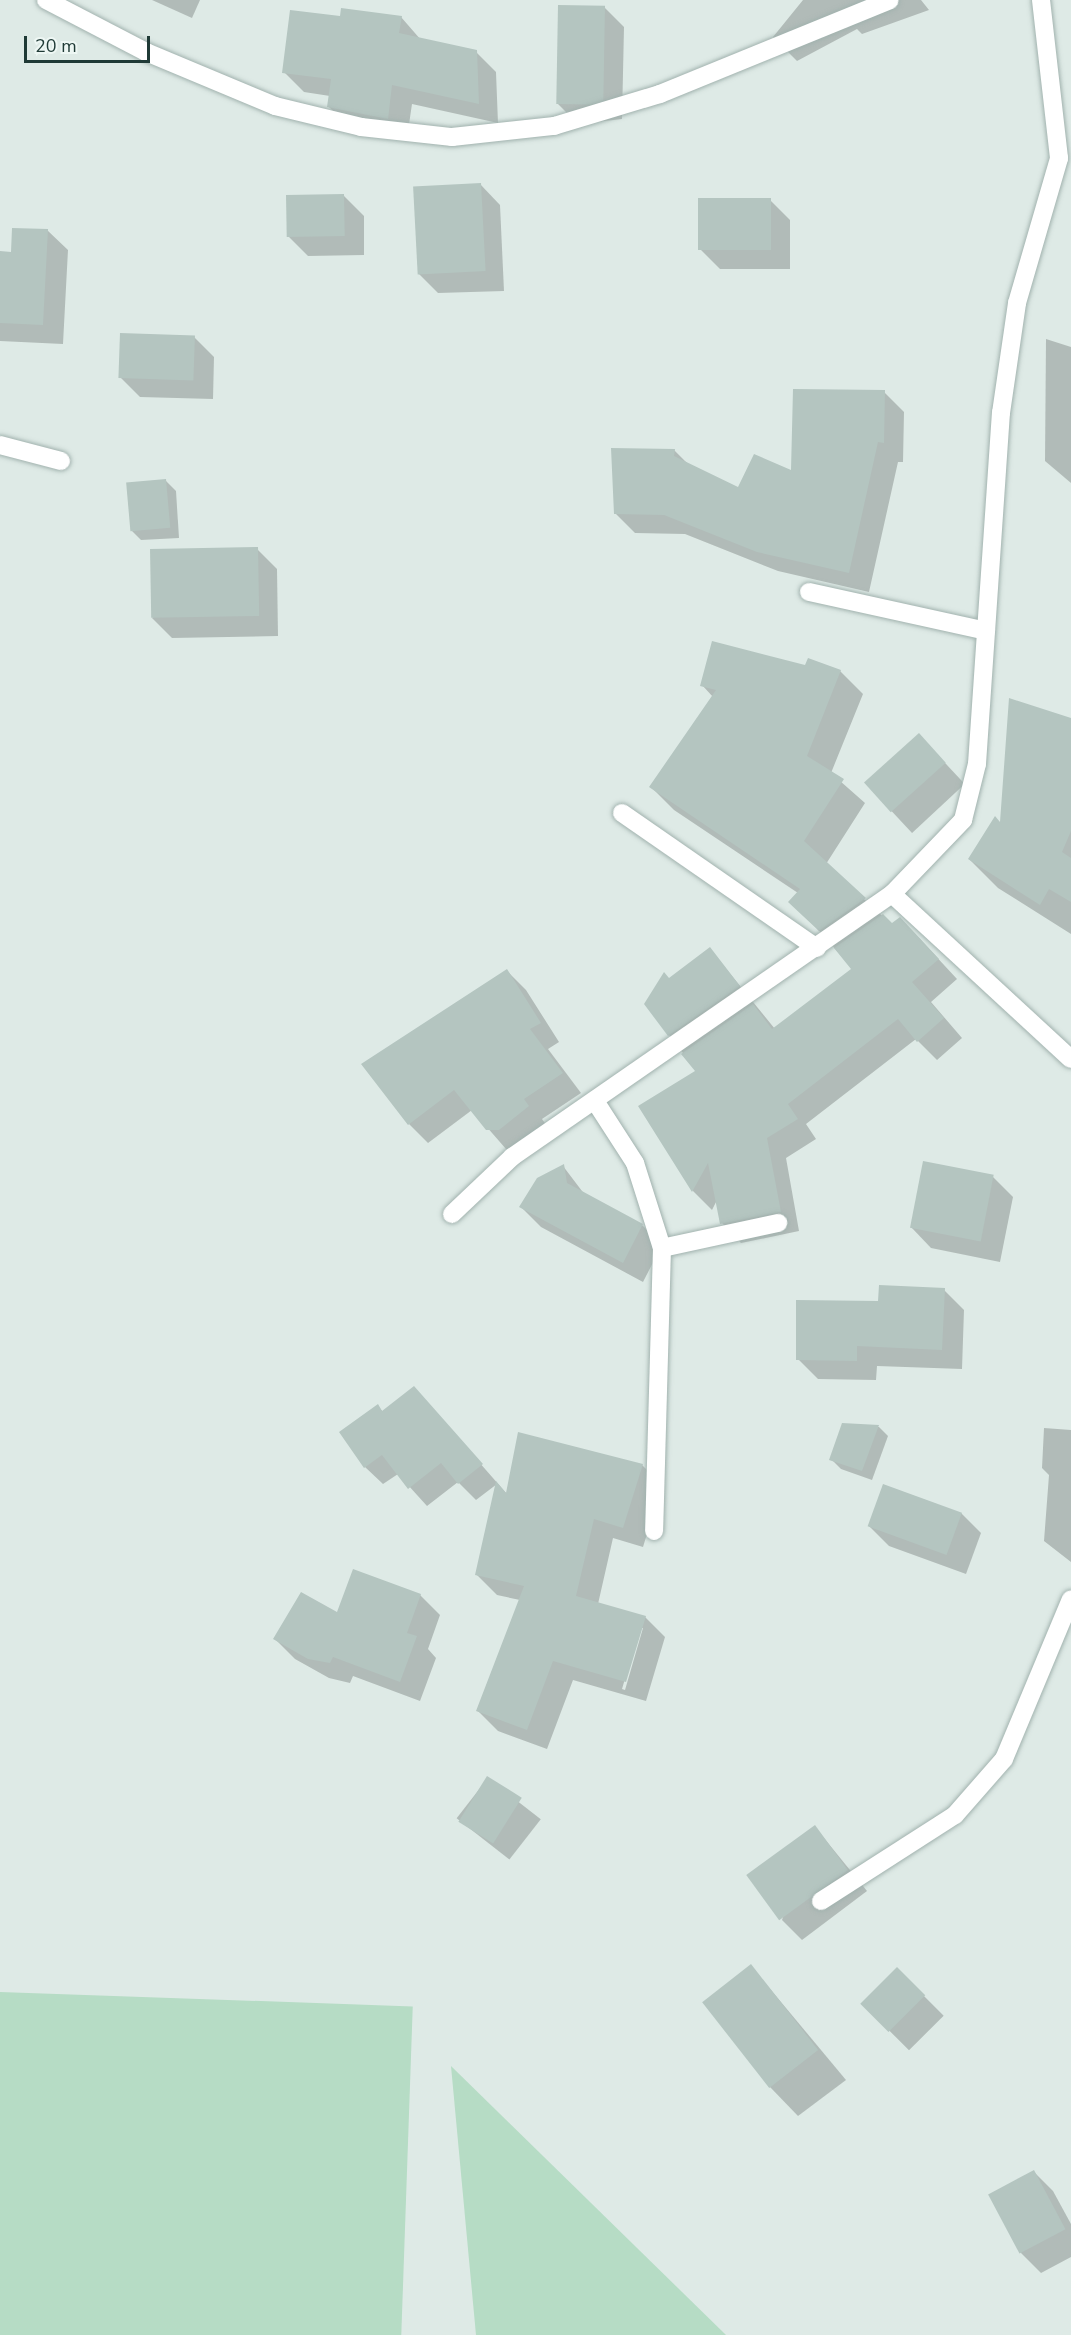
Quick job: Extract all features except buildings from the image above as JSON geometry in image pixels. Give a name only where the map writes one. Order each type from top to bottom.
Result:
[{"type":"street","points":[[46,0],[146,52],[275,106],[361,127],[452,137],[554,126],[660,94],[891,0]]},
{"type":"street","points":[[452,1214],[512,1157],[892,894],[963,820],[977,764],[1001,413],[1017,303],[1059,158],[1041,0]]},
{"type":"street","points":[[0,445],[62,461]]},
{"type":"street","points":[[809,592],[986,631]]},
{"type":"street","points":[[622,813],[817,948]]},
{"type":"street","points":[[892,894],[1071,1059]]},
{"type":"street","points":[[595,1101],[635,1163],[662,1248],[654,1531]]},
{"type":"street","points":[[662,1248],[778,1223]]},
{"type":"street","points":[[821,1901],[955,1815],[1004,1759],[1071,1599]]},
{"type":"green space","points":[[0,1992],[413,2006],[401,2335],[0,2335]]},
{"type":"green space","points":[[451,2066],[726,2335],[476,2335]]}]
